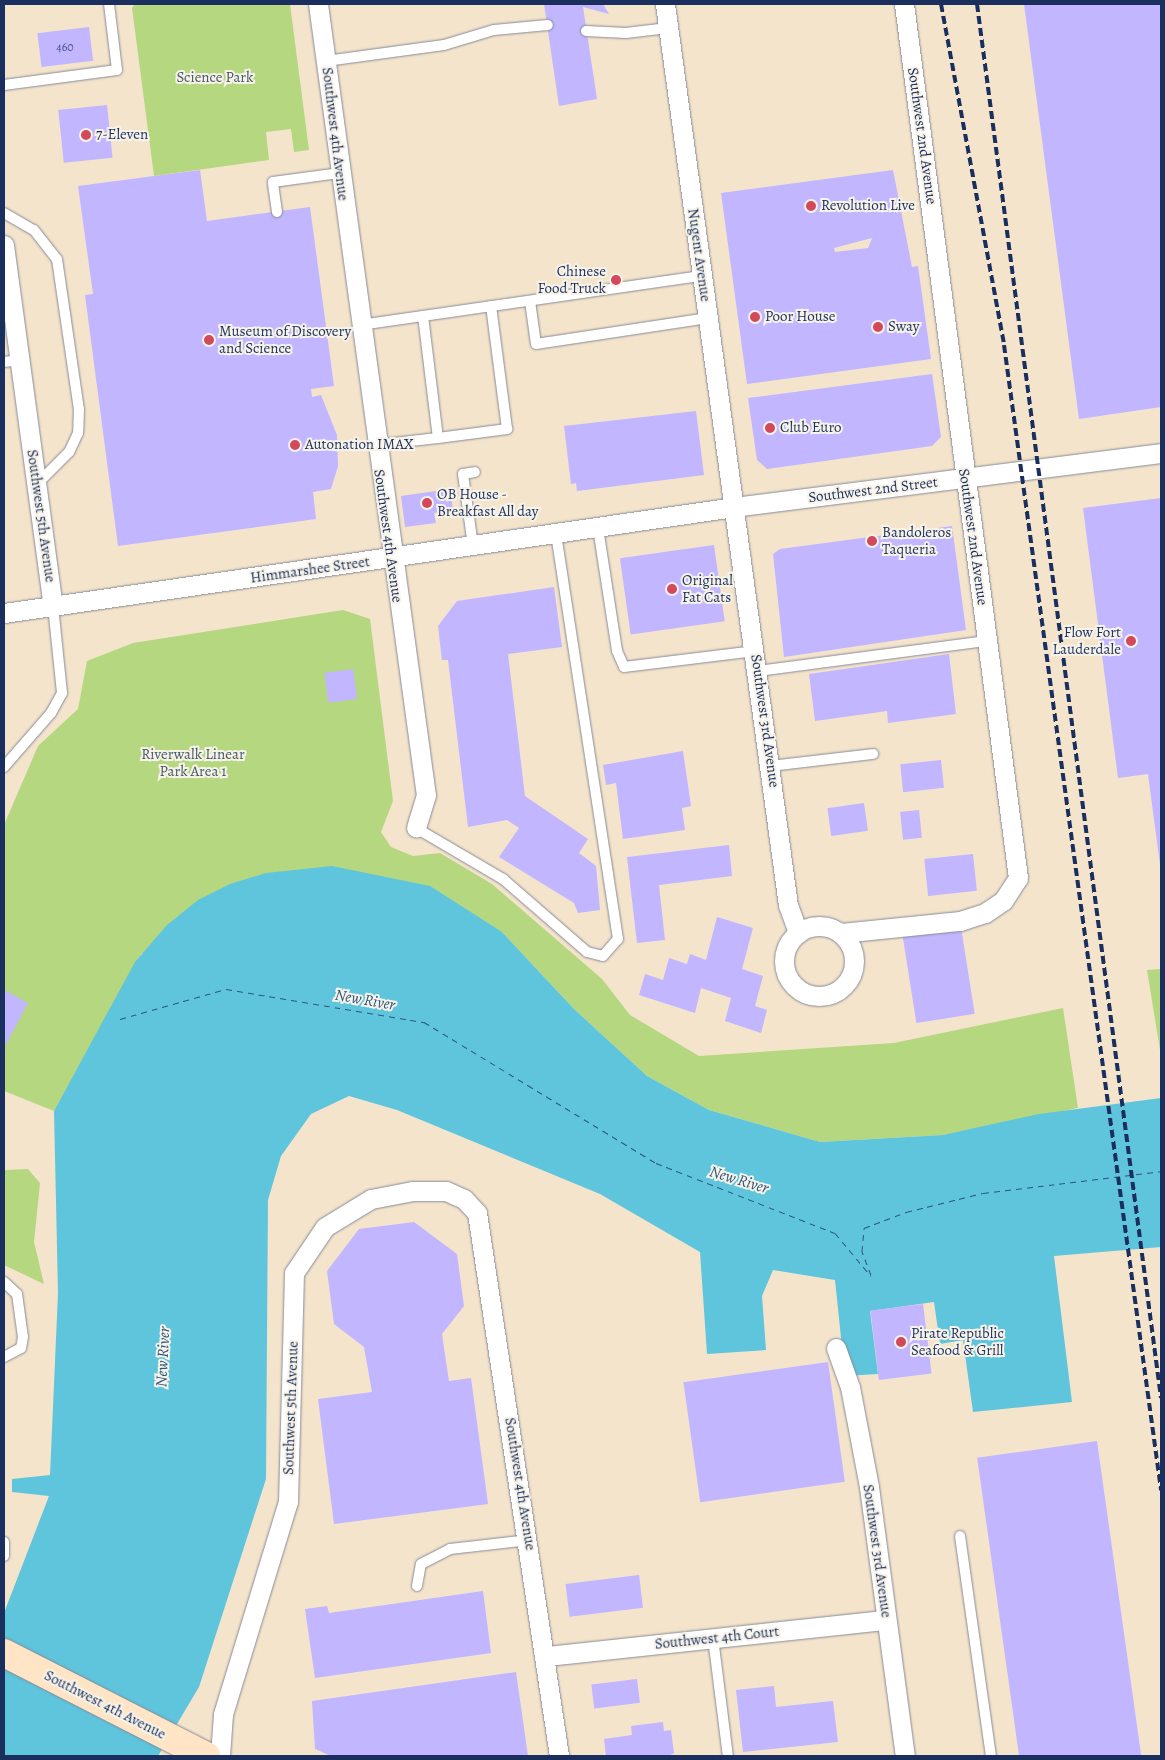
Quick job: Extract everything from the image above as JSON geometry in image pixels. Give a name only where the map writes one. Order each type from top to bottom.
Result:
[{"type":"main road","name":"Southwest 4th Avenue","points":[[4,1653],[206,1756]]},
{"type":"street","name":"Southwest 4th Avenue","points":[[318,4],[391,558],[426,795],[416,828]]},
{"type":"street","name":"Nugent Avenue","points":[[665,4],[734,507]]},
{"type":"street","name":"Southwest 2nd Avenue","points":[[841,933],[977,916],[1003,901],[1018,878],[965,478],[955,417],[956,380],[904,4]]},
{"type":"street","name":"Southwest 5th Avenue","points":[[4,245],[12,361],[36,485],[53,606]]},
{"type":"street","name":"Southwest 2nd Street","points":[[734,507],[1161,453]]},
{"type":"street","name":"Himmarshee Street","points":[[4,613],[734,507]]},
{"type":"street","name":"Southwest 3rd Avenue","points":[[734,507],[771,766],[788,906],[798,933]]},
{"type":"street","points":[[820,926],[841,933],[854,953],[852,976],[846,985],[825,997],[802,992],[786,975],[785,952],[798,933],[820,926]]},
{"type":"street","name":"Southwest 5th Avenue","points":[[220,1756],[223,1714],[288,1502],[294,1274],[325,1227],[371,1199],[413,1191],[446,1191],[464,1199],[476,1213]]},
{"type":"street","name":"Southwest 4th Avenue","points":[[476,1213],[547,1656],[560,1756]]},
{"type":"street","name":"Southwest 3rd Avenue","points":[[836,1348],[850,1387],[869,1487],[905,1756]]},
{"type":"street","name":"Southwest 4th Court","points":[[547,1656],[886,1620]]},
{"type":"lane","points":[[4,85],[117,70],[109,4]]},
{"type":"lane","points":[[326,60],[444,45],[494,30],[548,25]]},
{"type":"lane","points":[[586,31],[626,33],[668,28]]},
{"type":"lane","points":[[277,212],[273,182],[340,173]]},
{"type":"lane","points":[[4,213],[34,230],[57,259],[79,410],[78,433],[69,452],[36,485]]},
{"type":"lane","points":[[360,325],[702,276]]},
{"type":"lane","points":[[530,301],[536,344],[708,318]]},
{"type":"lane","points":[[376,445],[507,429],[491,306]]},
{"type":"lane","points":[[423,316],[438,438]]},
{"type":"lane","points":[[473,546],[463,474],[475,472]]},
{"type":"lane","points":[[598,528],[617,650],[624,667],[755,651]]},
{"type":"lane","points":[[416,828],[471,857],[504,880],[572,943],[603,956],[618,938],[556,534]]},
{"type":"lane","name":"Southwest 5th Avenue","points":[[4,767],[51,712],[62,693],[53,606]]},
{"type":"lane","points":[[758,670],[987,641]]},
{"type":"lane","points":[[771,766],[873,754]]},
{"type":"lane","points":[[4,1282],[17,1294],[23,1337],[21,1348],[4,1357]]},
{"type":"lane","points":[[960,1536],[991,1756]]},
{"type":"lane","points":[[417,1586],[421,1564],[450,1549],[529,1540]]},
{"type":"lane","points":[[4,1542],[4,1556]]},
{"type":"lane","points":[[713,1638],[728,1756]]},
{"type":"green space","name":"Science Park","points":[[135,4],[290,4],[309,150],[294,152],[291,129],[266,132],[269,160],[154,176],[132,8]]},
{"type":"green space","name":"Riverwalk Linear Park Area 1","points":[[343,610],[370,619],[393,801],[381,832],[391,847],[413,856],[440,853],[492,884],[602,979],[630,1015],[699,1056],[894,1043],[1063,1008],[1078,1108],[943,1135],[820,1142],[709,1110],[647,1076],[574,1009],[502,932],[142,953],[54,1111],[4,1091],[4,825],[38,746],[78,709],[87,661],[133,643]]},
{"type":"green space","points":[[1161,969],[1161,1056],[1147,970]]},
{"type":"green space","points":[[28,1169],[40,1183],[34,1242],[44,1284],[4,1265],[4,1170]]},
{"type":"water","name":"New River","points":[[332,866],[430,886],[502,932],[574,1009],[647,1076],[709,1110],[820,1142],[943,1135],[1039,1114],[1161,1098],[1161,1247],[1054,1256],[1072,1402],[973,1412],[963,1340],[940,1344],[934,1302],[870,1311],[878,1374],[845,1376],[835,1280],[773,1270],[762,1296],[766,1350],[707,1354],[700,1252],[600,1194],[397,1110],[349,1096],[311,1114],[281,1156],[268,1200],[266,1479],[199,1687],[158,1756],[4,1756],[4,1613],[49,1496],[12,1492],[12,1479],[50,1475],[58,1293],[54,1111],[135,962],[167,925],[198,900],[230,884],[266,873]]},
{"type":"building","points":[[544,4],[603,4],[609,14],[583,7],[597,99],[559,106]]},
{"type":"building","points":[[1024,4],[1161,4],[1161,407],[1079,419]]},
{"type":"building","points":[[89,27],[93,61],[42,67],[37,33]]},
{"type":"building","name":"7-Eleven","points":[[107,105],[113,158],[64,163],[58,110]]},
{"type":"building","name":"Museum of Discovery and Science","points":[[200,170],[207,221],[310,207],[334,386],[311,389],[312,397],[321,395],[337,435],[338,466],[331,489],[313,492],[316,519],[118,546],[85,295],[93,294],[78,186]]},
{"type":"building","points":[[893,170],[912,267],[918,266],[931,359],[747,384],[721,193]],"holes":[[[872,238],[868,248],[835,252],[834,248]]]},
{"type":"building","points":[[932,374],[941,437],[932,446],[767,469],[757,460],[748,398]]},
{"type":"building","points":[[696,411],[704,475],[577,491],[576,483],[571,484],[564,426]]},
{"type":"building","name":"OB House - Breakfast All day","points":[[450,489],[453,510],[434,513],[436,523],[405,527],[401,496]]},
{"type":"building","name":"Flow Fort Lauderdale","points":[[1161,498],[1160,865],[1148,774],[1118,778],[1083,508]]},
{"type":"building","points":[[952,526],[966,630],[784,657],[773,554],[780,549]]},
{"type":"building","name":"Original Fat Cats","points":[[714,545],[725,621],[631,634],[620,558]]},
{"type":"building","points":[[554,587],[562,647],[508,654],[525,796],[588,839],[579,853],[596,866],[600,910],[578,913],[574,903],[499,857],[519,828],[507,820],[468,827],[448,660],[442,660],[438,626],[457,601]]},
{"type":"building","points":[[949,654],[956,714],[888,723],[887,711],[815,721],[809,674]]},
{"type":"building","points":[[353,669],[357,699],[328,703],[324,673]]},
{"type":"building","points":[[683,751],[691,806],[682,808],[685,830],[623,839],[616,783],[606,785],[603,765]]},
{"type":"building","points":[[941,760],[944,788],[903,792],[900,764]]},
{"type":"building","points":[[864,803],[868,831],[831,836],[827,808]]},
{"type":"building","points":[[919,810],[922,838],[903,840],[900,812]]},
{"type":"building","points":[[729,845],[732,876],[659,885],[665,940],[637,943],[627,857]]},
{"type":"building","points":[[973,854],[977,891],[928,896],[924,859]]},
{"type":"building","points":[[717,917],[753,928],[742,969],[763,976],[755,1006],[767,1010],[761,1033],[725,1021],[731,998],[701,988],[695,1013],[639,995],[645,974],[663,980],[669,958],[687,964],[690,954],[706,960]]},
{"type":"building","points":[[960,921],[975,1014],[916,1023],[902,930]]},
{"type":"building","points":[[4,990],[28,1003],[4,1048]]},
{"type":"building","points":[[414,1222],[457,1254],[464,1306],[442,1334],[449,1381],[471,1378],[488,1504],[334,1524],[318,1399],[372,1392],[364,1347],[334,1324],[327,1271],[359,1229]]},
{"type":"building","name":"Pirate Republic Seafood & Grill","points":[[923,1304],[932,1373],[879,1380],[870,1310]]},
{"type":"building","points":[[828,1362],[845,1482],[700,1502],[683,1382]]},
{"type":"building","points":[[1097,1441],[1141,1756],[1019,1756],[977,1458]]},
{"type":"building","points":[[639,1575],[643,1608],[570,1617],[566,1584]]},
{"type":"building","points":[[483,1591],[491,1653],[315,1678],[305,1609],[327,1606],[329,1613]]},
{"type":"building","points":[[516,1672],[528,1756],[331,1756],[315,1749],[312,1701]]},
{"type":"building","points":[[637,1679],[640,1703],[594,1708],[591,1685]]},
{"type":"building","points":[[774,1686],[776,1707],[833,1701],[838,1742],[743,1752],[736,1690]]},
{"type":"building","points":[[663,1722],[664,1731],[671,1730],[674,1753],[669,1756],[606,1756],[604,1739],[632,1735],[631,1726]]},
{"type":"ferry route","points":[[120,1019],[226,989],[424,1022],[656,1163],[835,1233],[871,1276]]},
{"type":"ferry route","points":[[871,1275],[862,1251],[864,1228],[906,1212],[983,1193],[1161,1171]]},
{"type":"railway","points":[[941,4],[1004,345],[1161,1490]]},
{"type":"railway","points":[[977,4],[1161,1398]]},
{"type":"place","name":"7-Eleven","points":[[86,135]]},
{"type":"place","name":"Revolution Live","points":[[811,206]]},
{"type":"place","name":"Chinese Food Truck","points":[[616,280]]},
{"type":"place","name":"Poor House","points":[[755,317]]},
{"type":"place","name":"Sway","points":[[878,327]]},
{"type":"place","name":"Museum of Discovery and Science","points":[[209,340]]},
{"type":"place","name":"Club Euro","points":[[770,428]]},
{"type":"place","name":"Autonation IMAX","points":[[295,445]]},
{"type":"place","name":"OB House - Breakfast All day","points":[[427,503]]},
{"type":"place","name":"Bandoleros Taqueria","points":[[872,541]]},
{"type":"place","name":"Original Fat Cats","points":[[672,589]]},
{"type":"place","name":"Flow Fort Lauderdale","points":[[1131,641]]},
{"type":"place","name":"Pirate Republic Seafood & Grill","points":[[901,1342]]}]
